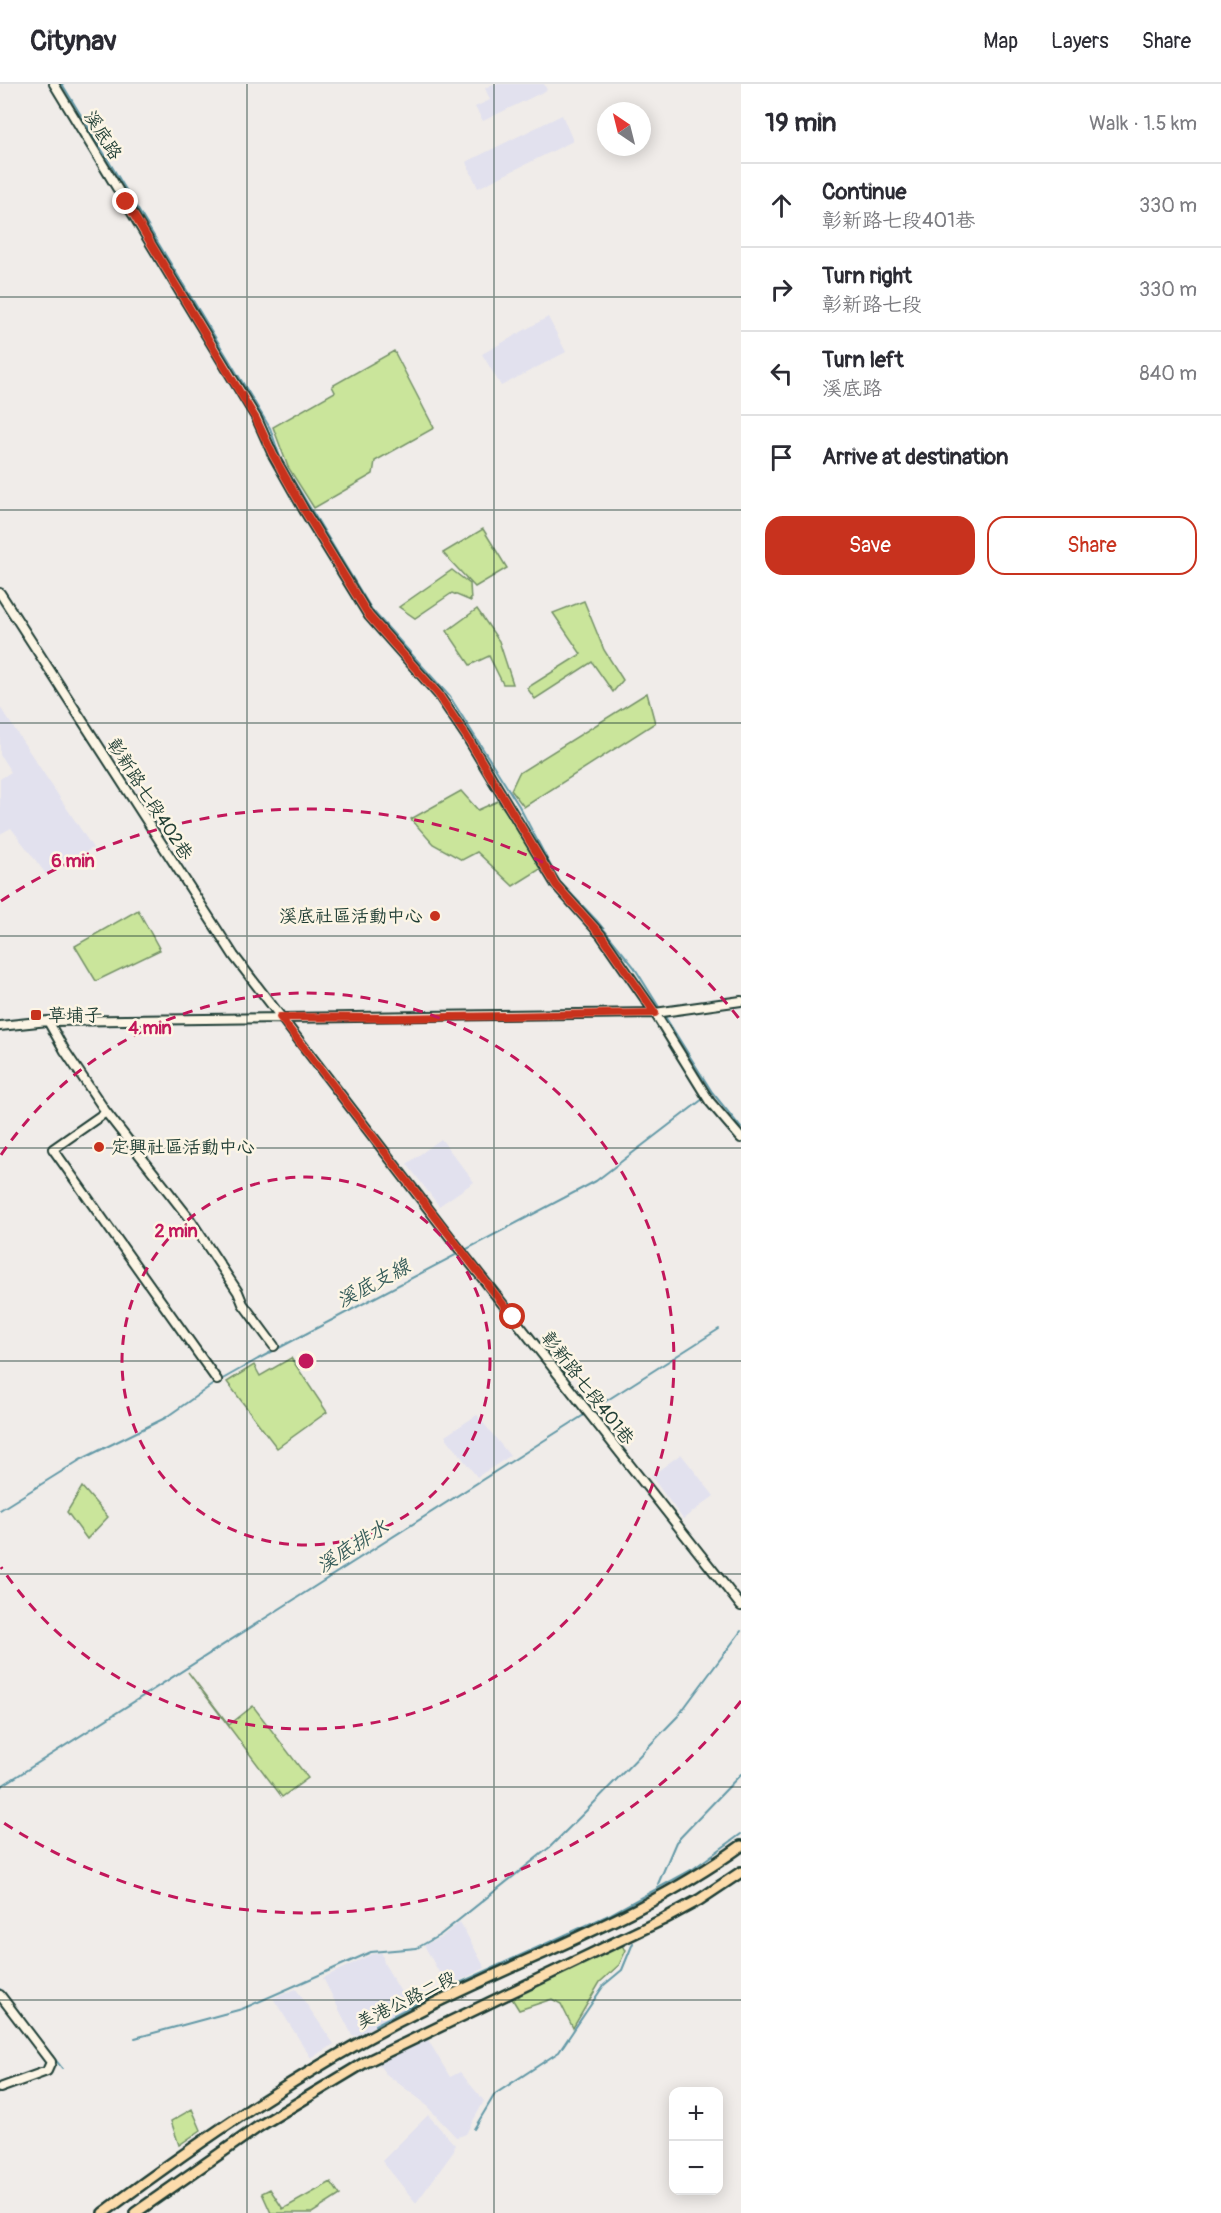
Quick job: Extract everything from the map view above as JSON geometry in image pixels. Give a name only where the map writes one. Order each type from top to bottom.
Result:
[{"type":"main road","name":"美港公路二段","points":[[103,2213],[208,2136],[349,2048],[425,2008],[661,1898],[741,1846]]},
{"type":"main road","name":"美港公路二段","points":[[135,2213],[258,2127],[364,2062],[662,1920],[741,1872]]},
{"type":"street","name":"溪底路","points":[[54,84],[228,370],[304,510],[369,616],[438,694],[467,737],[556,885],[601,935],[655,1013],[710,1102],[741,1138]]},
{"type":"street","name":"彰新路七段402巷","points":[[0,593],[208,918],[280,1017]]},
{"type":"street","points":[[0,1026],[48,1021],[655,1013],[741,1001]]},
{"type":"street","name":"彰新路七段401巷","points":[[280,1017],[741,1606]]},
{"type":"street","points":[[48,1021],[64,1051],[106,1112],[189,1218],[238,1292],[243,1304],[274,1346]]},
{"type":"street","points":[[106,1112],[53,1149],[217,1380]]},
{"type":"street","points":[[0,1995],[4,2006],[47,2054],[51,2062],[47,2071],[0,2088]]},
{"type":"shaded area","points":[[493,84],[544,84],[547,90],[483,121],[475,107],[490,100],[485,88]]},
{"type":"shaded area","points":[[562,115],[573,141],[478,188],[466,162]]},
{"type":"shaded area","points":[[548,317],[566,352],[501,386],[482,354]]},
{"type":"shaded area","points":[[0,707],[93,848],[46,874],[11,828],[0,834],[0,779],[11,772],[0,755]]},
{"type":"shaded area","points":[[441,1139],[474,1182],[439,1206],[407,1164]]},
{"type":"shaded area","points":[[477,1415],[510,1456],[477,1477],[445,1436]]},
{"type":"shaded area","points":[[681,1454],[714,1496],[683,1519],[651,1476]]},
{"type":"shaded area","points":[[460,1922],[485,1968],[447,1987],[424,1945],[440,1938]]},
{"type":"shaded area","points":[[382,1953],[384,1963],[409,2006],[357,2036],[352,2035],[323,1978],[372,1954]]},
{"type":"shaded area","points":[[296,1989],[334,2044],[311,2058],[273,1998]]},
{"type":"shaded area","points":[[427,2038],[450,2077],[460,2072],[484,2101],[466,2134],[461,2136],[456,2137],[422,2101],[386,2074],[378,2064]]},
{"type":"shaded area","points":[[428,2115],[455,2145],[454,2151],[416,2203],[382,2161]]},
{"type":"green space","points":[[394,351],[434,428],[375,461],[373,474],[314,508],[288,467],[273,427],[335,392],[332,386]]},
{"type":"green space","points":[[483,529],[507,568],[475,587],[443,553]]},
{"type":"green space","points":[[452,570],[470,584],[471,601],[452,593],[415,618],[399,607]]},
{"type":"green space","points":[[584,601],[604,650],[623,680],[613,692],[592,662],[535,699],[527,688],[581,654],[553,613]]},
{"type":"green space","points":[[477,609],[499,641],[513,684],[503,684],[489,656],[470,665],[447,631]]},
{"type":"green space","points":[[647,693],[655,723],[524,807],[511,790],[519,773]]},
{"type":"green space","points":[[461,791],[478,810],[498,801],[538,855],[542,868],[513,886],[477,852],[462,860],[433,844],[411,819]]},
{"type":"green space","points":[[138,910],[160,950],[96,981],[75,946]]},
{"type":"green space","points":[[291,1358],[327,1412],[277,1448],[227,1382],[254,1365],[260,1376]]},
{"type":"green space","points":[[82,1487],[108,1517],[87,1539],[67,1512]]},
{"type":"green space","points":[[188,1672],[229,1725],[253,1706],[308,1778],[282,1797]]},
{"type":"green space","points":[[621,1945],[626,1950],[619,1965],[600,1982],[573,2028],[561,2004],[552,1999],[519,2010],[511,1997]]},
{"type":"green space","points":[[192,2109],[201,2130],[179,2145],[171,2121]]},
{"type":"green space","points":[[331,2182],[340,2195],[312,2213],[271,2213],[262,2193],[270,2189],[283,2209]]},
{"type":"waterway","points":[[62,84],[270,428],[281,460],[372,610],[450,697],[519,806],[558,880],[597,921],[634,967],[712,1092]]},
{"type":"waterway","name":"溪底支線","points":[[0,1510],[80,1460],[165,1418],[212,1385],[258,1359],[596,1181],[712,1092],[741,1128]]},
{"type":"waterway","name":"溪底排水","points":[[0,1787],[719,1329]]},
{"type":"waterway","points":[[135,2038],[242,2009],[371,1952],[417,1948],[440,1935],[550,1847],[586,1811],[678,1716],[741,1631]]},
{"type":"waterway","points":[[658,1884],[676,1842],[741,1774]]},
{"type":"waterway","points":[[375,2025],[433,1995],[611,1914],[693,1869],[741,1834]]},
{"type":"waterway","points":[[474,2129],[495,2094],[559,2052],[604,1985],[622,1970],[633,1943]]},
{"type":"waterway","points":[[0,1989],[62,2068]]},
{"type":"place","name":"溪底社區活動中心","points":[[435,916]]},
{"type":"place","name":"草埔子","points":[[36,1015]]},
{"type":"place","name":"定興社區活動中心","points":[[99,1147]]},
{"type":"route","points":[[126,202],[256,419],[304,510],[369,616],[438,694],[527,834],[556,885],[601,935],[655,1013],[396,1018],[280,1017],[513,1317]]}]
